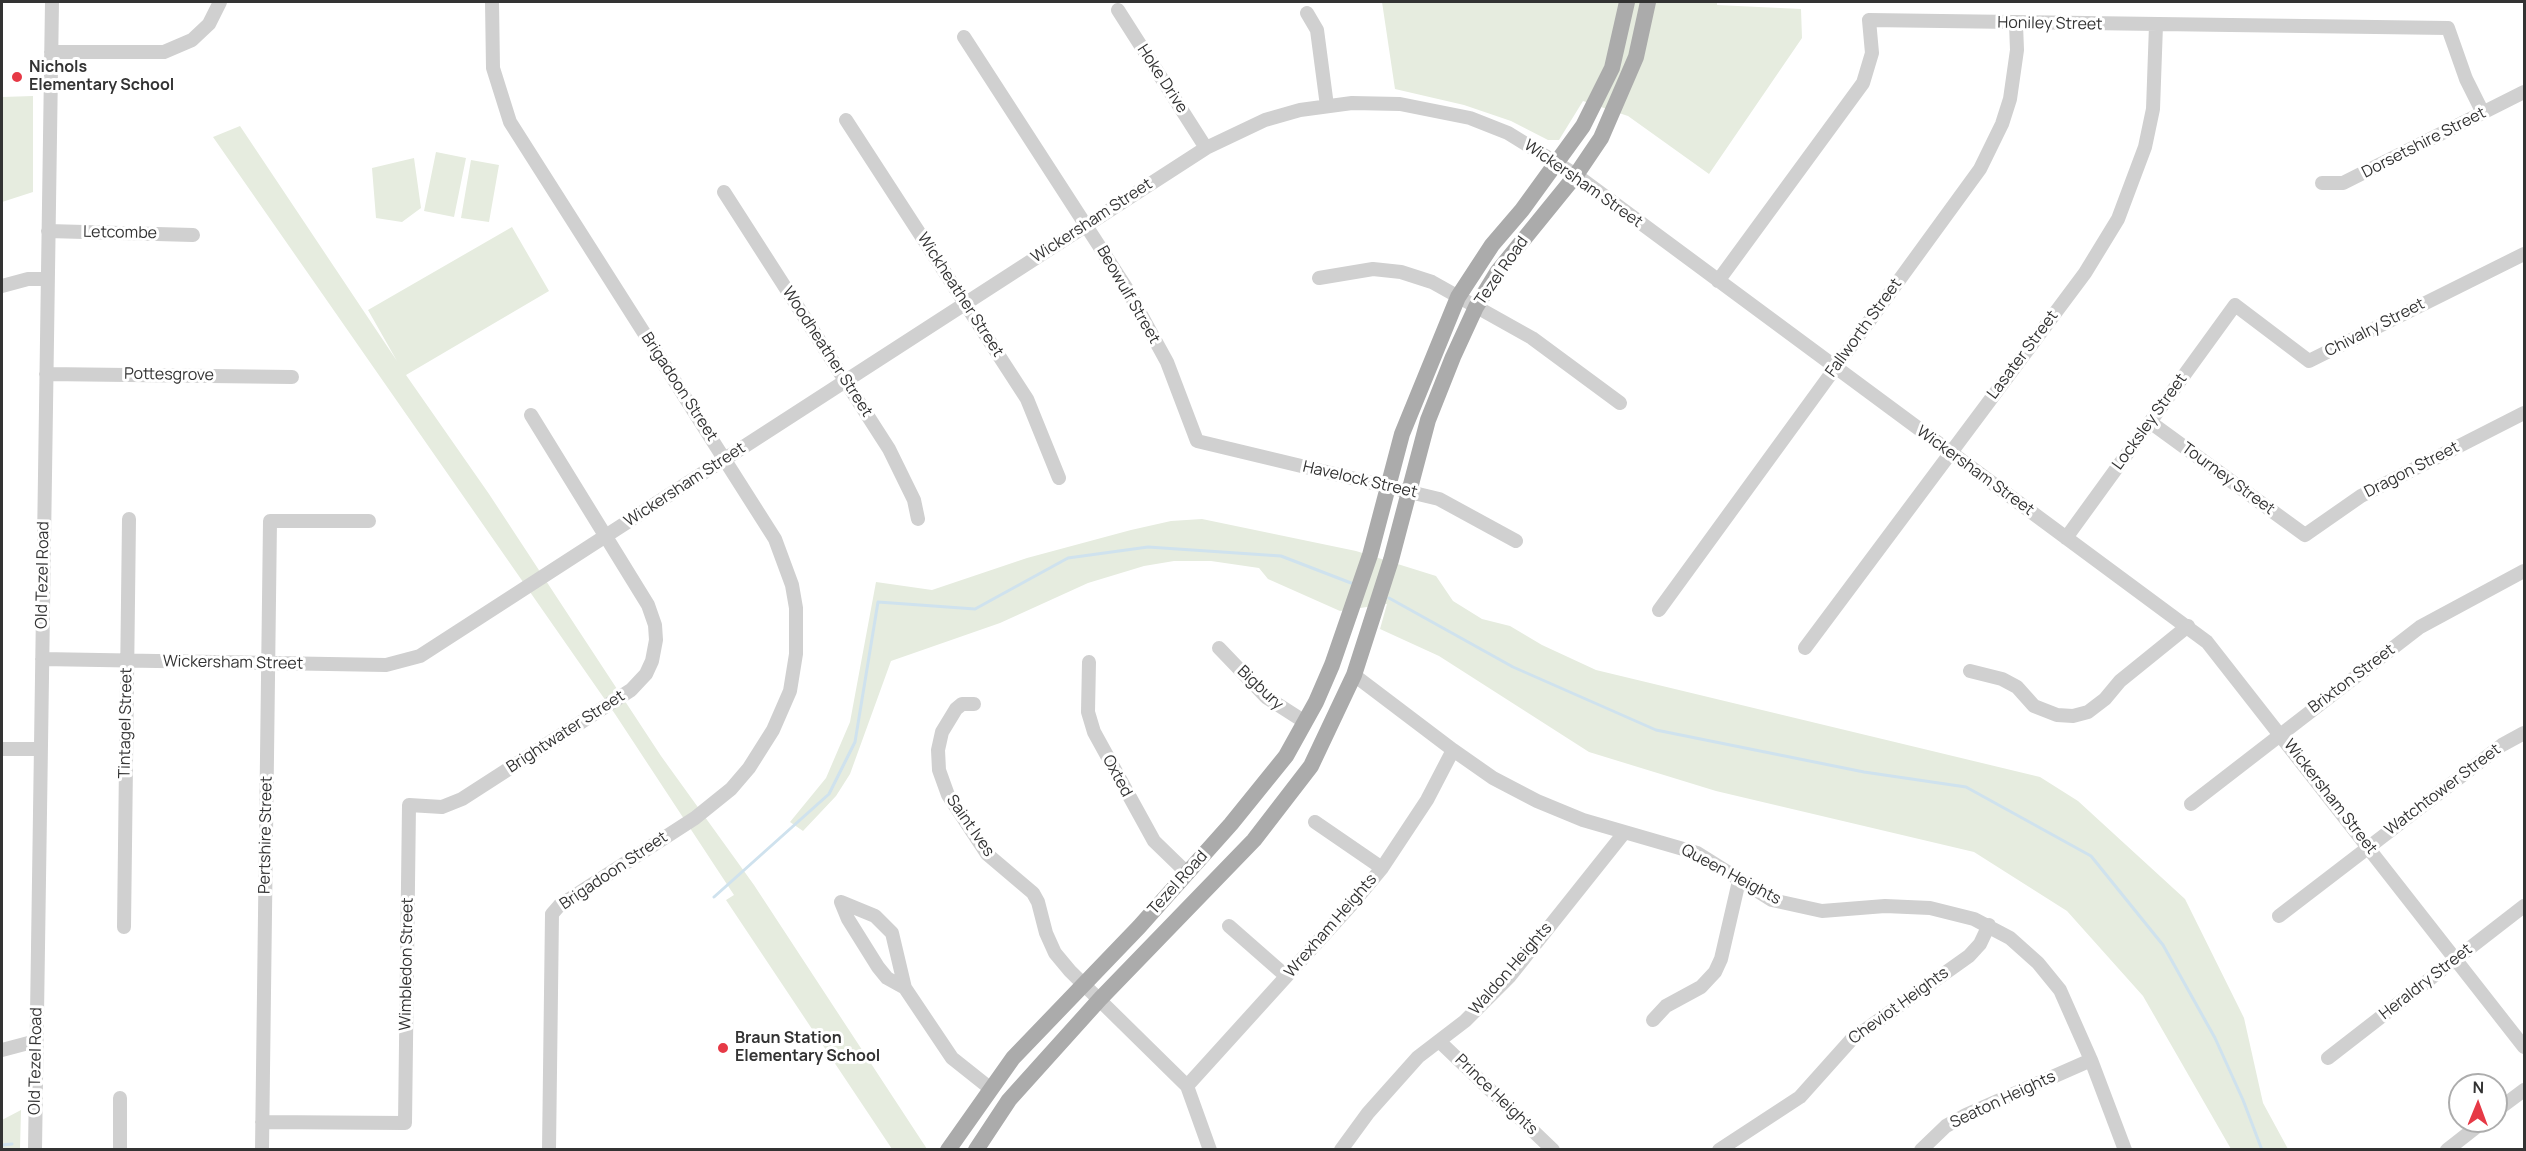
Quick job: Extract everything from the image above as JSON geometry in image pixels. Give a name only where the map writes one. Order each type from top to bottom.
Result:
[{"type":"main road","name":"Tezel Road","points":[[948,1149],[1013,1058],[1187,873],[1286,756],[1332,665],[1360,585],[1412,406],[1458,297],[1492,245],[1558,163],[1583,126],[1612,68],[1628,2]]},
{"type":"main road","name":"Tezel Road","points":[[976,1149],[1009,1100],[1100,999],[1239,855],[1311,766],[1354,675],[1381,593],[1428,420],[1476,307],[1498,271],[1576,175],[1601,138],[1628,79],[1644,29],[1648,2]]},
{"type":"street","name":"Old Tezel Road","points":[[35,1149],[52,2]]},
{"type":"street","points":[[51,52],[164,52],[192,40],[209,24],[220,2]]},
{"type":"street","name":"Brigadoon Street","points":[[492,2],[493,68],[510,122],[775,539],[792,585],[798,632],[790,691],[762,750],[731,789],[695,818],[559,906],[552,915],[549,1149]]},
{"type":"street","name":"Hoke Drive","points":[[1118,10],[1206,148]]},
{"type":"street","points":[[1307,13],[1317,30],[1327,106]]},
{"type":"street","name":"Honiley Street","points":[[1718,281],[1863,83],[1872,53],[1869,20],[2016,24],[2448,28],[2462,70],[2483,113]]},
{"type":"street","name":"Fallworth Street","points":[[1659,610],[1970,185],[1993,147],[2011,91],[2017,50],[2016,24]]},
{"type":"street","name":"Lasater Street","points":[[1805,648],[1949,452],[2085,273],[2118,219],[2134,184],[2151,119],[2156,69],[2156,25]]},
{"type":"street","name":"Beowulf Street","points":[[964,37],[1127,289],[1167,363],[1197,441]]},
{"type":"street","name":"Dorsetshire Street","points":[[2322,183],[2343,183],[2524,92]]},
{"type":"street","name":"Wickersham Street","points":[[42,659],[269,665],[386,665],[420,656],[1206,148],[1265,120],[1327,106],[1352,103],[1400,104],[1470,118],[1508,133],[1558,163],[2188,626],[2219,654],[2524,1047]]},
{"type":"street","name":"Wickheather Street","points":[[846,120],[1027,399],[1059,478]]},
{"type":"street","name":"Woodheather Street","points":[[724,192],[846,380],[902,472],[914,500],[918,519]]},
{"type":"street","name":"Letcombe","points":[[48,231],[193,235]]},
{"type":"street","name":"Chivalry Street","points":[[2235,305],[2309,361],[2524,254]]},
{"type":"street","points":[[1319,278],[1360,269],[1401,272],[1432,282],[1532,338],[1620,403]]},
{"type":"street","points":[[2,286],[28,279],[47,279]]},
{"type":"street","name":"Locksley Street","points":[[2066,538],[2235,305]]},
{"type":"street","name":"Pottesgrove","points":[[46,374],[292,377]]},
{"type":"street","name":"Dragon Street","points":[[2305,535],[2361,496],[2524,413]]},
{"type":"street","name":"Brightwater Street","points":[[409,806],[442,807],[462,799],[631,690],[646,674],[652,661],[656,640],[651,611],[531,415]]},
{"type":"street","name":"Tourney Street","points":[[2150,422],[2305,535]]},
{"type":"street","name":"Havelock Street","points":[[1197,441],[1450,503],[1516,541]]},
{"type":"street","name":"Tintagel Street","points":[[124,927],[129,519]]},
{"type":"street","name":"Pertshire Street","points":[[262,1149],[270,521],[369,521]]},
{"type":"street","name":"Brixton Street","points":[[2191,804],[2420,627],[2524,572]]},
{"type":"street","points":[[1360,585],[1381,593]]},
{"type":"street","points":[[1970,671],[2002,679],[2018,687],[2034,706],[2056,715],[2073,716],[2088,712],[2105,699],[2120,681],[2188,626]]},
{"type":"street","name":"Bigbury","points":[[1219,648],[1266,697],[1305,722]]},
{"type":"street","name":"Oxted","points":[[1089,662],[1088,712],[1094,732],[1154,841],[1187,873]]},
{"type":"street","name":"Queen Heights","points":[[1354,675],[1494,778],[1537,801],[1583,820],[1697,853],[1772,900],[1805,909],[1839,912],[1908,906],[1952,912],[1989,925],[2010,938],[2031,956],[2060,990],[2091,1060],[2125,1149]]},
{"type":"street","name":"Saint Ives","points":[[974,704],[963,705],[956,709],[942,732],[938,750],[941,781],[987,854],[1033,892],[1055,953],[1187,1086]]},
{"type":"street","name":"Watchtower Street","points":[[2279,916],[2502,745],[2524,733]]},
{"type":"street","points":[[2,749],[40,749]]},
{"type":"street","name":"Wrexham Heights","points":[[1187,1086],[1382,868],[1427,800],[1453,750]]},
{"type":"street","name":"Wimbledon Street","points":[[262,1122],[405,1123],[409,806]]},
{"type":"street","points":[[1315,822],[1382,868]]},
{"type":"street","name":"Waldon Heights","points":[[1341,1149],[1385,1093],[1418,1057],[1486,1002],[1510,976],[1624,833]]},
{"type":"street","points":[[1653,1020],[1666,1006],[1701,987],[1714,972],[1721,959],[1739,881]]},
{"type":"street","points":[[905,988],[887,978],[878,967],[841,902],[875,916],[892,933],[905,988],[952,1058],[991,1089]]},
{"type":"street","name":"Heraldry Street","points":[[2328,1058],[2524,906]]},
{"type":"street","name":"Cheviot Heights","points":[[1719,1149],[1800,1097],[1851,1040],[1969,956],[1980,944],[1989,925]]},
{"type":"street","points":[[1229,926],[1286,976]]},
{"type":"street","points":[[2,1050],[36,1041]]},
{"type":"street","name":"Prince Heights","points":[[1439,1041],[1553,1149]]},
{"type":"street","name":"Seaton Heights","points":[[1921,1149],[1946,1126],[1966,1114],[2091,1060]]},
{"type":"street","points":[[1187,1086],[1210,1149]]},
{"type":"street","points":[[2508,1103],[2524,1090]]},
{"type":"street","points":[[120,1098],[120,1149]]},
{"type":"street","points":[[2446,1149],[2468,1133]]},
{"type":"shaded area","points":[[1382,2],[1717,2],[1717,5],[1801,9],[1802,38],[1709,174],[1628,116],[1583,101],[1559,140],[1548,140],[1511,121],[1464,105],[1395,89]]},
{"type":"shaded area","points":[[33,96],[33,192],[2,202],[2,97]]},
{"type":"shaded area","points":[[240,126],[397,361],[368,310],[512,227],[549,291],[406,375],[489,494],[661,756],[754,885],[927,1149],[892,1149],[726,900],[734,895],[615,714],[213,137]]},
{"type":"shaded area","points":[[436,152],[466,158],[454,217],[424,211]]},
{"type":"shaded area","points":[[414,158],[421,208],[402,222],[376,218],[372,168]]},
{"type":"shaded area","points":[[471,160],[499,165],[489,222],[461,218]]},
{"type":"shaded area","points":[[1202,519],[1356,551],[1436,576],[1453,601],[1482,619],[1510,626],[1542,645],[1596,670],[2040,777],[2078,801],[2185,899],[2244,1018],[2263,1103],[2288,1149],[2231,1149],[2143,996],[2067,911],[1974,852],[1716,791],[1589,752],[1439,656],[1380,629],[1387,604],[1340,611],[1268,579],[1259,568],[1211,561],[1174,561],[1144,566],[1088,583],[1000,623],[891,661],[850,774],[836,796],[803,831],[790,822],[826,778],[850,722],[876,582],[932,590],[1027,558],[1131,530],[1171,521]]},
{"type":"shaded area","points":[[21,1110],[20,1149],[2,1149],[2,1120]]},
{"type":"waterway","points":[[714,897],[829,794],[855,742],[878,602],[975,609],[1068,558],[1148,547],[1281,556],[1351,583]]},
{"type":"waterway","points":[[1389,598],[1513,667],[1656,730],[1864,772],[1966,787],[2091,856],[2163,945],[2215,1038],[2243,1100],[2262,1150]]},
{"type":"waterway","points":[[2,1145],[12,1144]]},
{"type":"place","name":"Nichols Elementary School","points":[[17,77]]},
{"type":"place","name":"Braun Station Elementary School","points":[[723,1048]]}]
